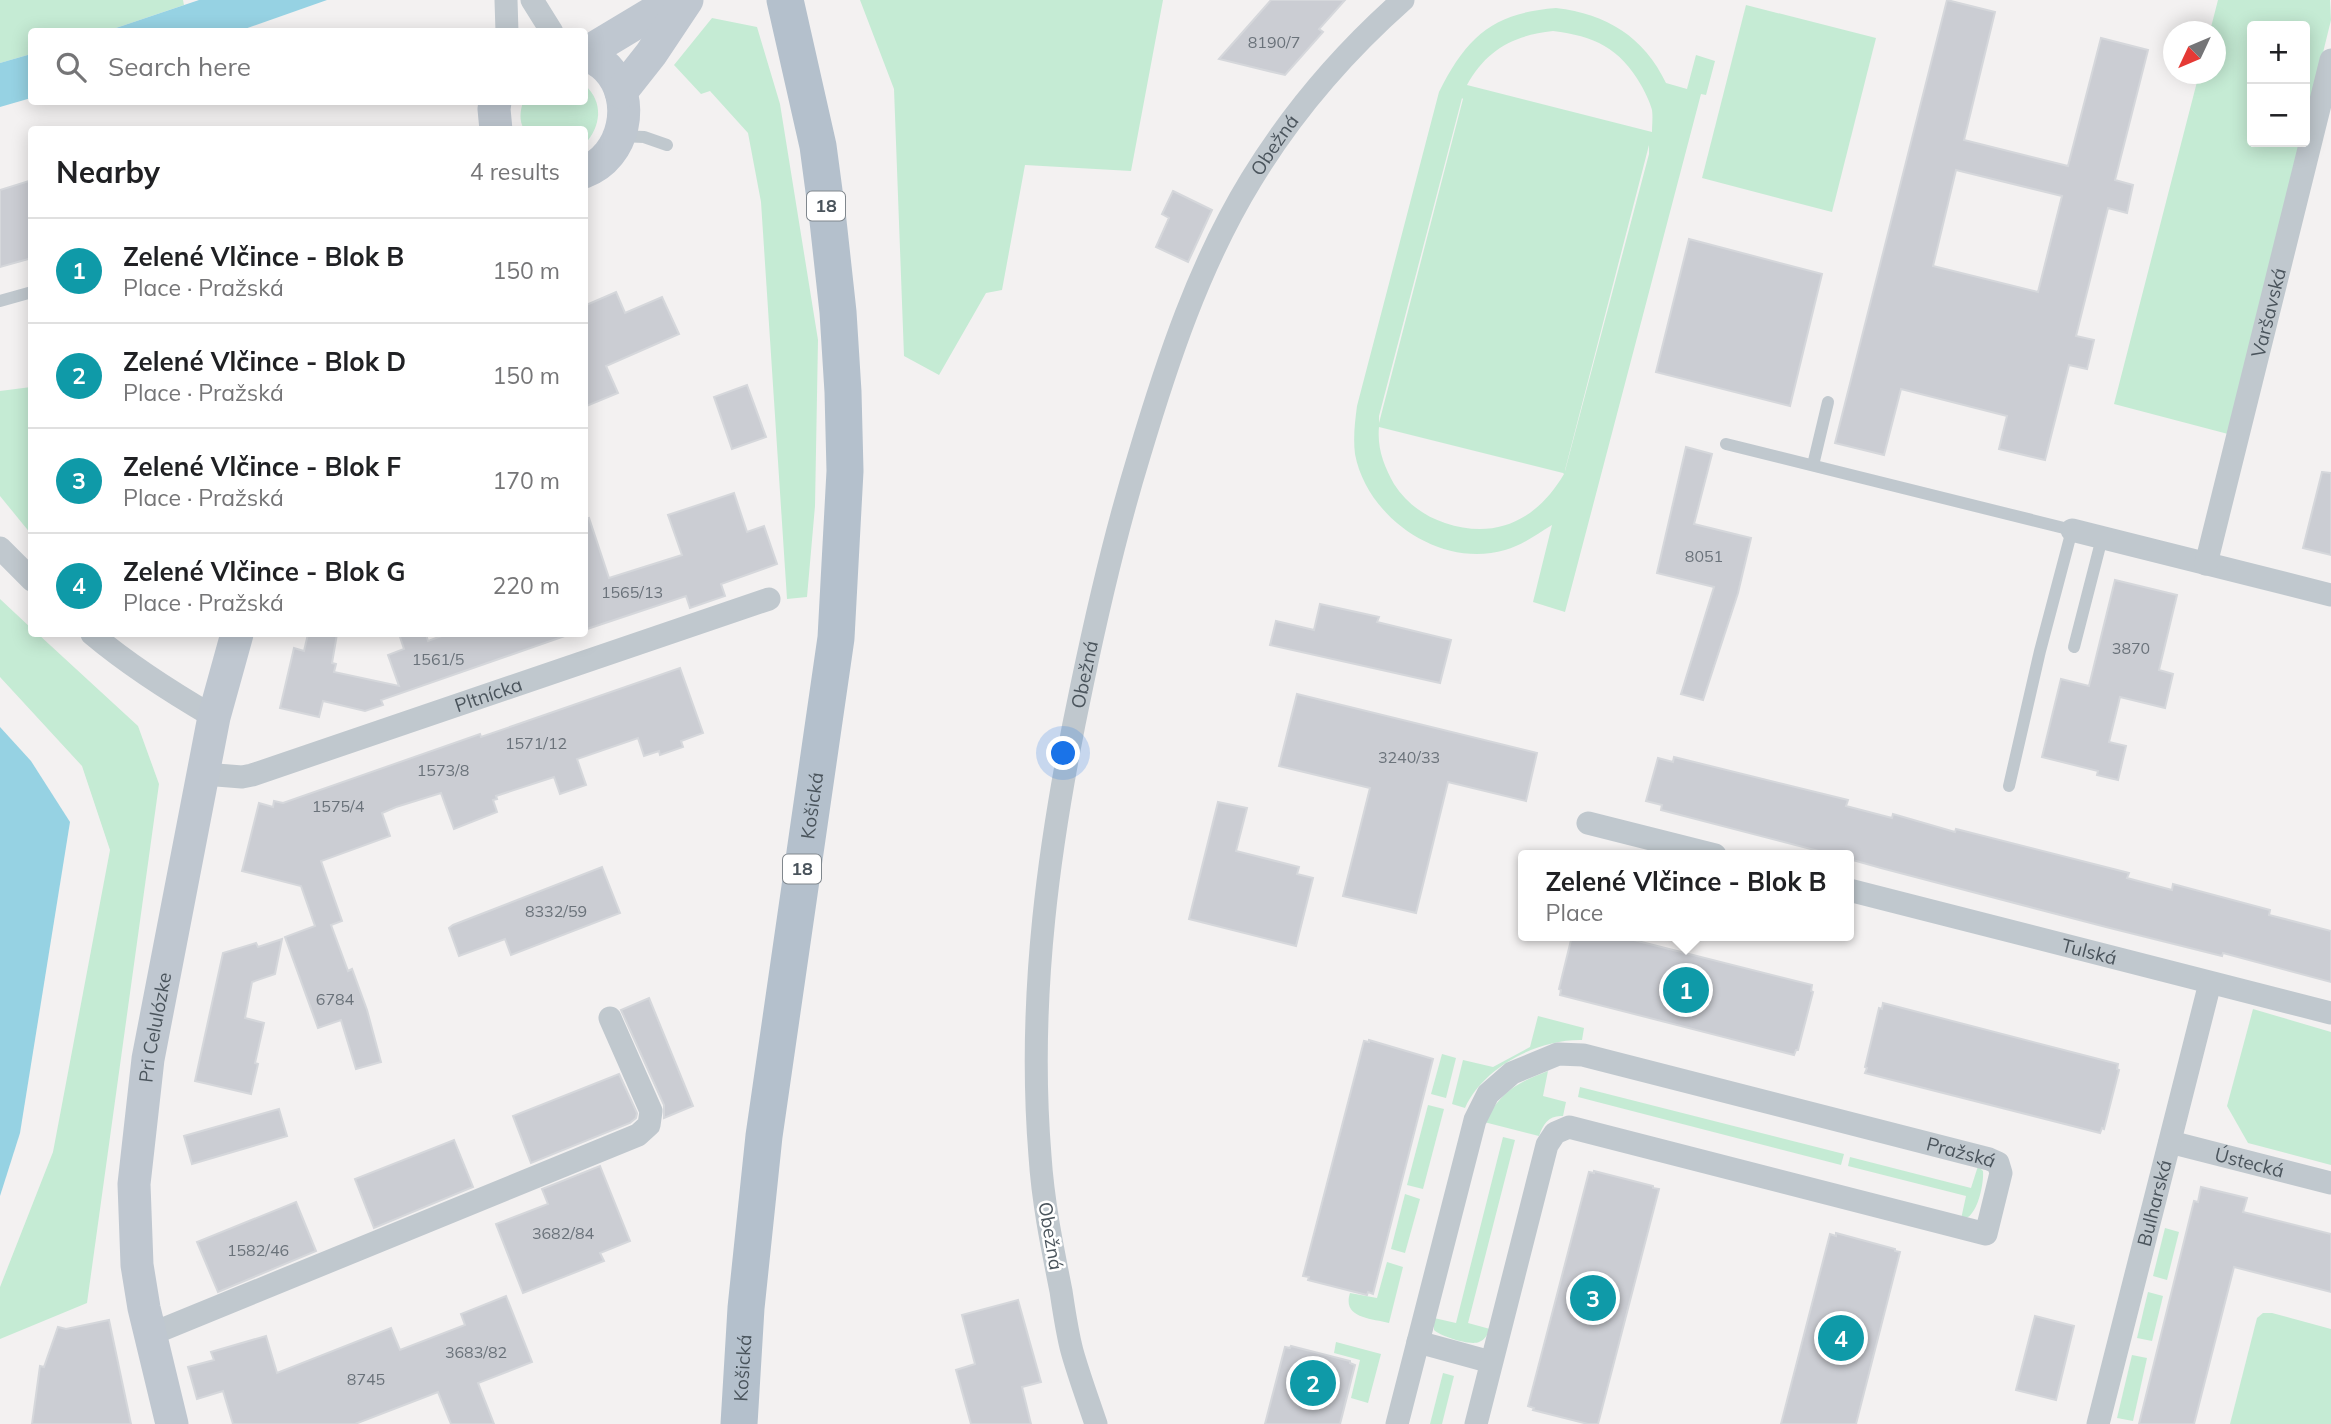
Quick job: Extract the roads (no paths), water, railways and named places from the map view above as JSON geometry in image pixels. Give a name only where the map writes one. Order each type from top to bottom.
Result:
[{"type":"main road","name":"Košická","points":[[739,1424],[746,1308],[764,1136],[836,638],[845,471],[838,312],[828,221],[808,101],[785,0]]},
{"type":"street","points":[[506,0],[507,28]]},
{"type":"street","points":[[532,0],[550,28]]},
{"type":"street","points":[[588,51],[674,0]]},
{"type":"street","points":[[621,92],[651,54],[687,0]]},
{"type":"street","name":"Obežná","points":[[1096,1424],[1072,1352],[1046,1221],[1036,1091],[1040,947],[1047,881],[1056,816],[1097,614],[1121,513],[1165,368],[1217,243],[1249,182],[1286,126],[1328,72],[1403,0]]},
{"type":"street","points":[[588,55],[608,69],[621,92],[625,114],[620,136],[609,155],[588,170]]},
{"type":"street","name":"Varšavská","points":[[2206,564],[2331,62]]},
{"type":"street","points":[[495,105],[496,126]]},
{"type":"street","points":[[2072,530],[2331,595]]},
{"type":"street","points":[[0,548],[28,576]]},
{"type":"street","name":"Pltnícka","points":[[204,774],[242,777],[251,775],[769,599]]},
{"type":"street","points":[[96,637],[159,684],[214,717]]},
{"type":"street","name":"Pri Celulózke","points":[[172,1424],[149,1335],[137,1265],[134,1184],[148,1059],[214,717],[236,637]]},
{"type":"street","points":[[1588,823],[1694,850]]},
{"type":"street","name":"Tulská","points":[[1854,891],[2331,1013]]},
{"type":"street","name":"Bulharská","points":[[2098,1424],[2210,983]]},
{"type":"street","points":[[149,1335],[638,1135],[649,1125],[651,1111],[610,1018]]},
{"type":"street","name":"Pražská","points":[[1397,1424],[1475,1120],[1488,1094],[1512,1073],[1558,1055],[1583,1055],[1998,1163],[2001,1173],[1986,1234],[1569,1127],[1556,1133],[1547,1145],[1476,1424]]},
{"type":"street","name":"Ústecká","points":[[2169,1143],[2331,1183]]},
{"type":"street","points":[[1418,1342],[1492,1362]]},
{"type":"lane","points":[[620,136],[644,137],[667,145]]},
{"type":"lane","points":[[0,301],[28,293]]},
{"type":"lane","points":[[1813,465],[1828,402]]},
{"type":"lane","points":[[1726,444],[2072,530],[2040,651],[2009,786]]},
{"type":"lane","points":[[2074,647],[2102,538]]},
{"type":"water","points":[[199,0],[327,0],[248,28],[116,28]]},
{"type":"water","points":[[28,55],[28,99],[0,107],[0,63]]},
{"type":"water","points":[[0,727],[31,761],[70,822],[20,1133],[0,1196]]},
{"type":"place","name":"Zelené Vlčince - Blok B","points":[[1686,990]]},
{"type":"place","name":"Zelené Vlčince - Blok F","points":[[1593,1298]]},
{"type":"place","name":"Zelené Vlčince - Blok G","points":[[1841,1338]]},
{"type":"place","name":"Zelené Vlčince - Blok D","points":[[1313,1383]]}]
